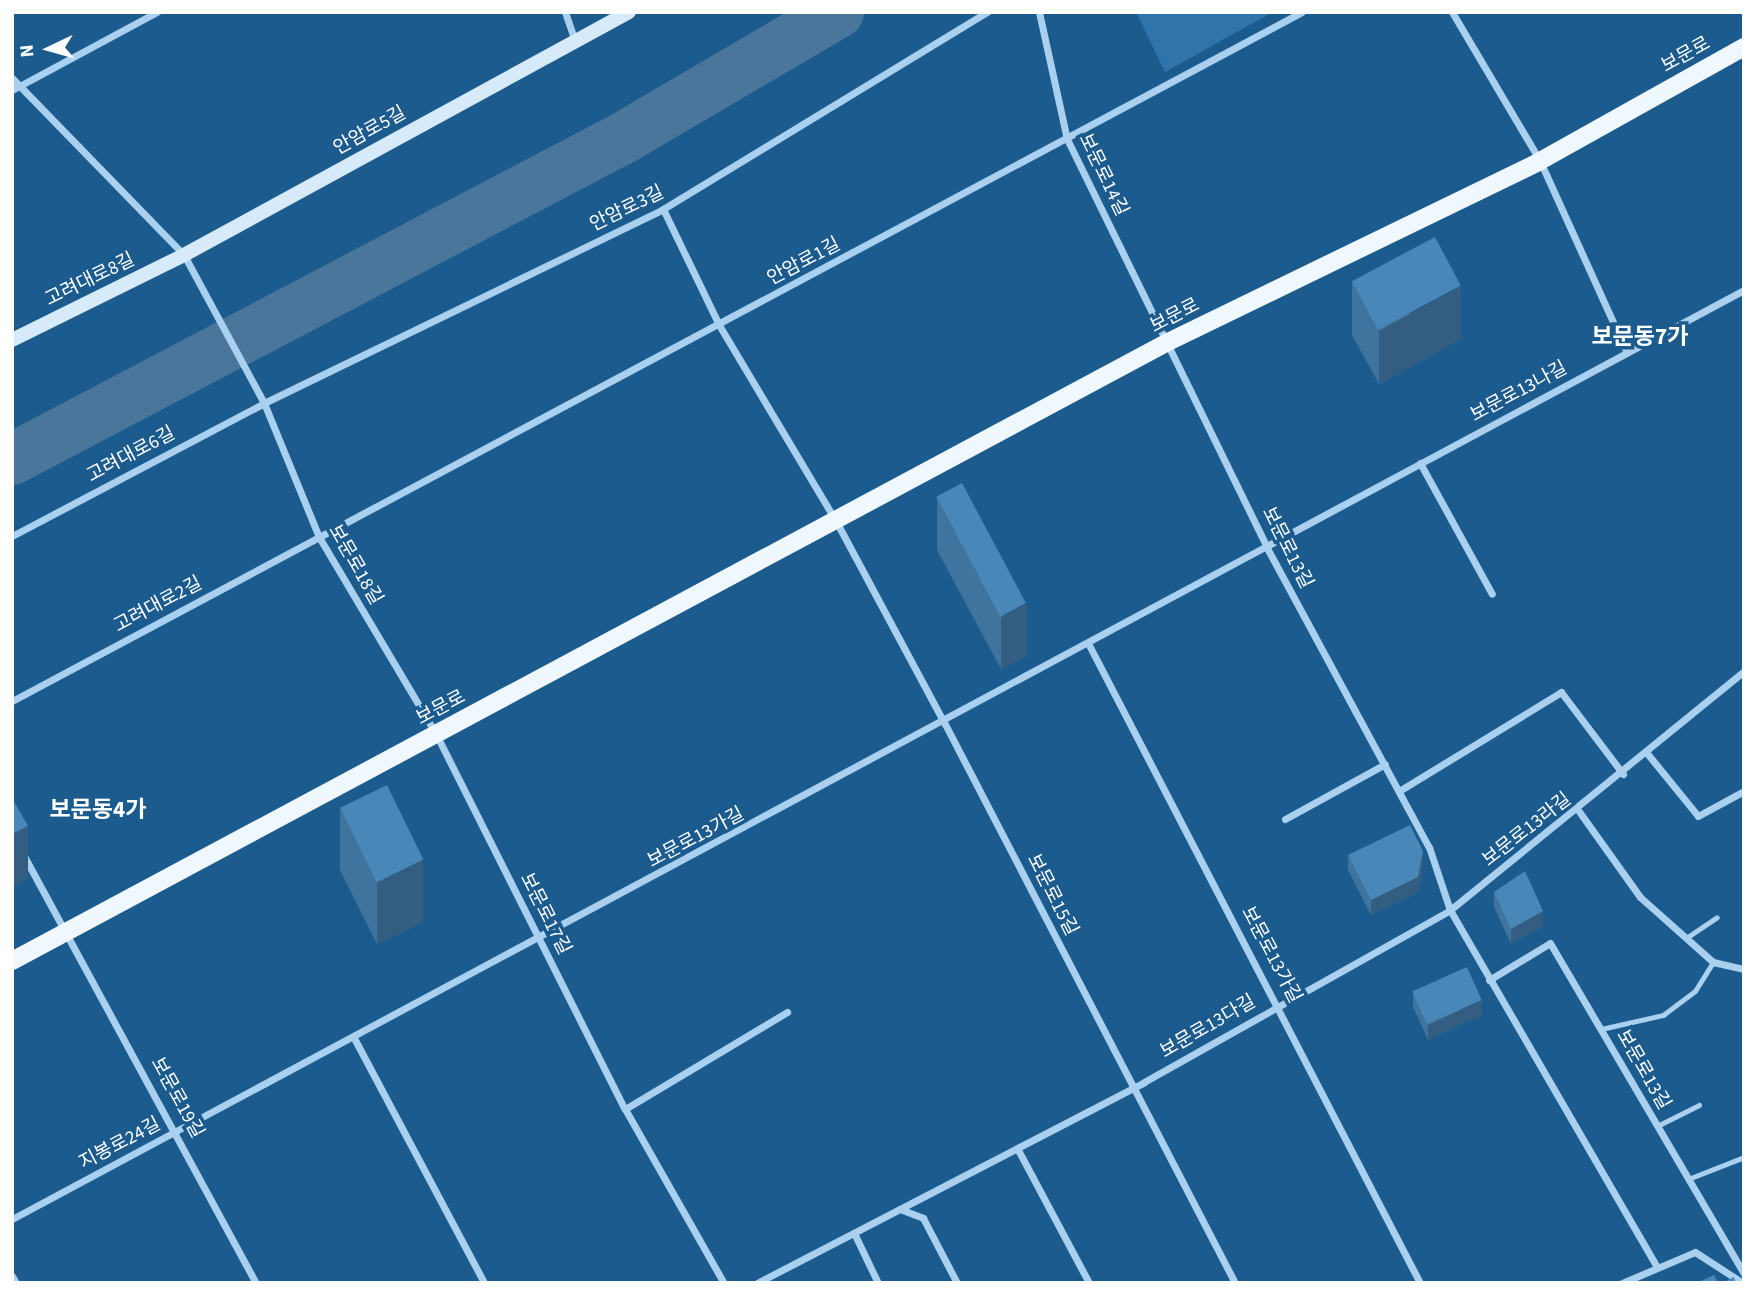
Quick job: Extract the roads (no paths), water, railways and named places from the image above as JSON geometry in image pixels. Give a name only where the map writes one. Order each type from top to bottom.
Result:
[{"type":"main road","name":"안암로5길","points":[[184,255],[629,12]]},
{"type":"main road","name":"보문로","points":[[12,961],[838,523],[1168,342],[1540,161],[1744,47]]},
{"type":"main road","name":"고려대로8길","points":[[12,340],[184,255]]},
{"type":"street","points":[[12,90],[157,12]]},
{"type":"street","points":[[565,12],[575,41]]},
{"type":"street","name":"안암로3길","points":[[264,402],[663,209],[986,12]]},
{"type":"street","name":"보문로14길","points":[[1039,12],[1067,139],[1168,342]]},
{"type":"street","name":"안암로1길","points":[[319,537],[1302,12]]},
{"type":"street","points":[[1452,12],[1540,161],[1626,351]]},
{"type":"street","points":[[12,78],[24,83],[184,255]]},
{"type":"street","points":[[663,209],[719,325],[838,523]]},
{"type":"street","name":"보문로18길","points":[[184,255],[264,402],[319,537],[436,734]]},
{"type":"street","name":"보문로13나길","points":[[1268,548],[1744,289]]},
{"type":"street","name":"보문로13길","points":[[1168,342],[1268,548],[1429,847],[1450,910],[1656,1266]]},
{"type":"street","name":"고려대로6길","points":[[12,536],[264,402]]},
{"type":"street","points":[[1420,463],[1492,594]]},
{"type":"street","name":"보문로15길","points":[[838,523],[1234,1283]]},
{"type":"street","name":"고려대로2길","points":[[12,701],[319,537]]},
{"type":"street","name":"보문로13가길","points":[[540,939],[945,724],[1268,548]]},
{"type":"street","name":"보문로13가길","points":[[1089,645],[1279,1004],[1420,1283]]},
{"type":"street","name":"보문로13라길","points":[[1450,910],[1623,774],[1744,670]]},
{"type":"street","points":[[1399,791],[1561,692],[1623,774]]},
{"type":"street","name":"보문로17길","points":[[436,734],[625,1109],[724,1283]]},
{"type":"street","points":[[1646,752],[1698,816],[1744,791]]},
{"type":"street","points":[[1285,819],[1385,764]]},
{"type":"street","points":[[1578,810],[1640,897],[1713,962],[1743,968]]},
{"type":"street","points":[[19,846],[66,932]]},
{"type":"street","name":"보문로13다길","points":[[757,1283],[1134,1088],[1450,910]]},
{"type":"street","name":"보문로19길","points":[[66,932],[178,1131],[256,1283]]},
{"type":"street","name":"지봉로24길","points":[[12,1219],[540,939]]},
{"type":"street","name":"보문로13길","points":[[1489,979],[1550,943],[1744,1274]]},
{"type":"street","points":[[625,1109],[786,1012]]},
{"type":"street","points":[[354,1038],[484,1283]]},
{"type":"street","points":[[1017,1149],[1089,1283]]},
{"type":"street","points":[[900,1209],[923,1218],[957,1283]]},
{"type":"street","points":[[854,1233],[878,1283]]},
{"type":"street","points":[[1622,1283],[1656,1266],[1695,1252],[1743,1283]]},
{"type":"street","points":[[12,1276],[16,1283]]},
{"type":"lane","points":[[1686,937],[1717,917]]},
{"type":"lane","points":[[1601,1030],[1663,1015],[1695,991],[1713,962]]},
{"type":"lane","points":[[1657,1126],[1699,1105]]},
{"type":"lane","points":[[1688,1179],[1744,1157]]},
{"type":"waterway","points":[[12,459],[625,137],[838,12]]},
{"type":"district","name":"보문동7가","points":[[1640,337]]},
{"type":"district","name":"보문동4가","points":[[98,810]]}]
